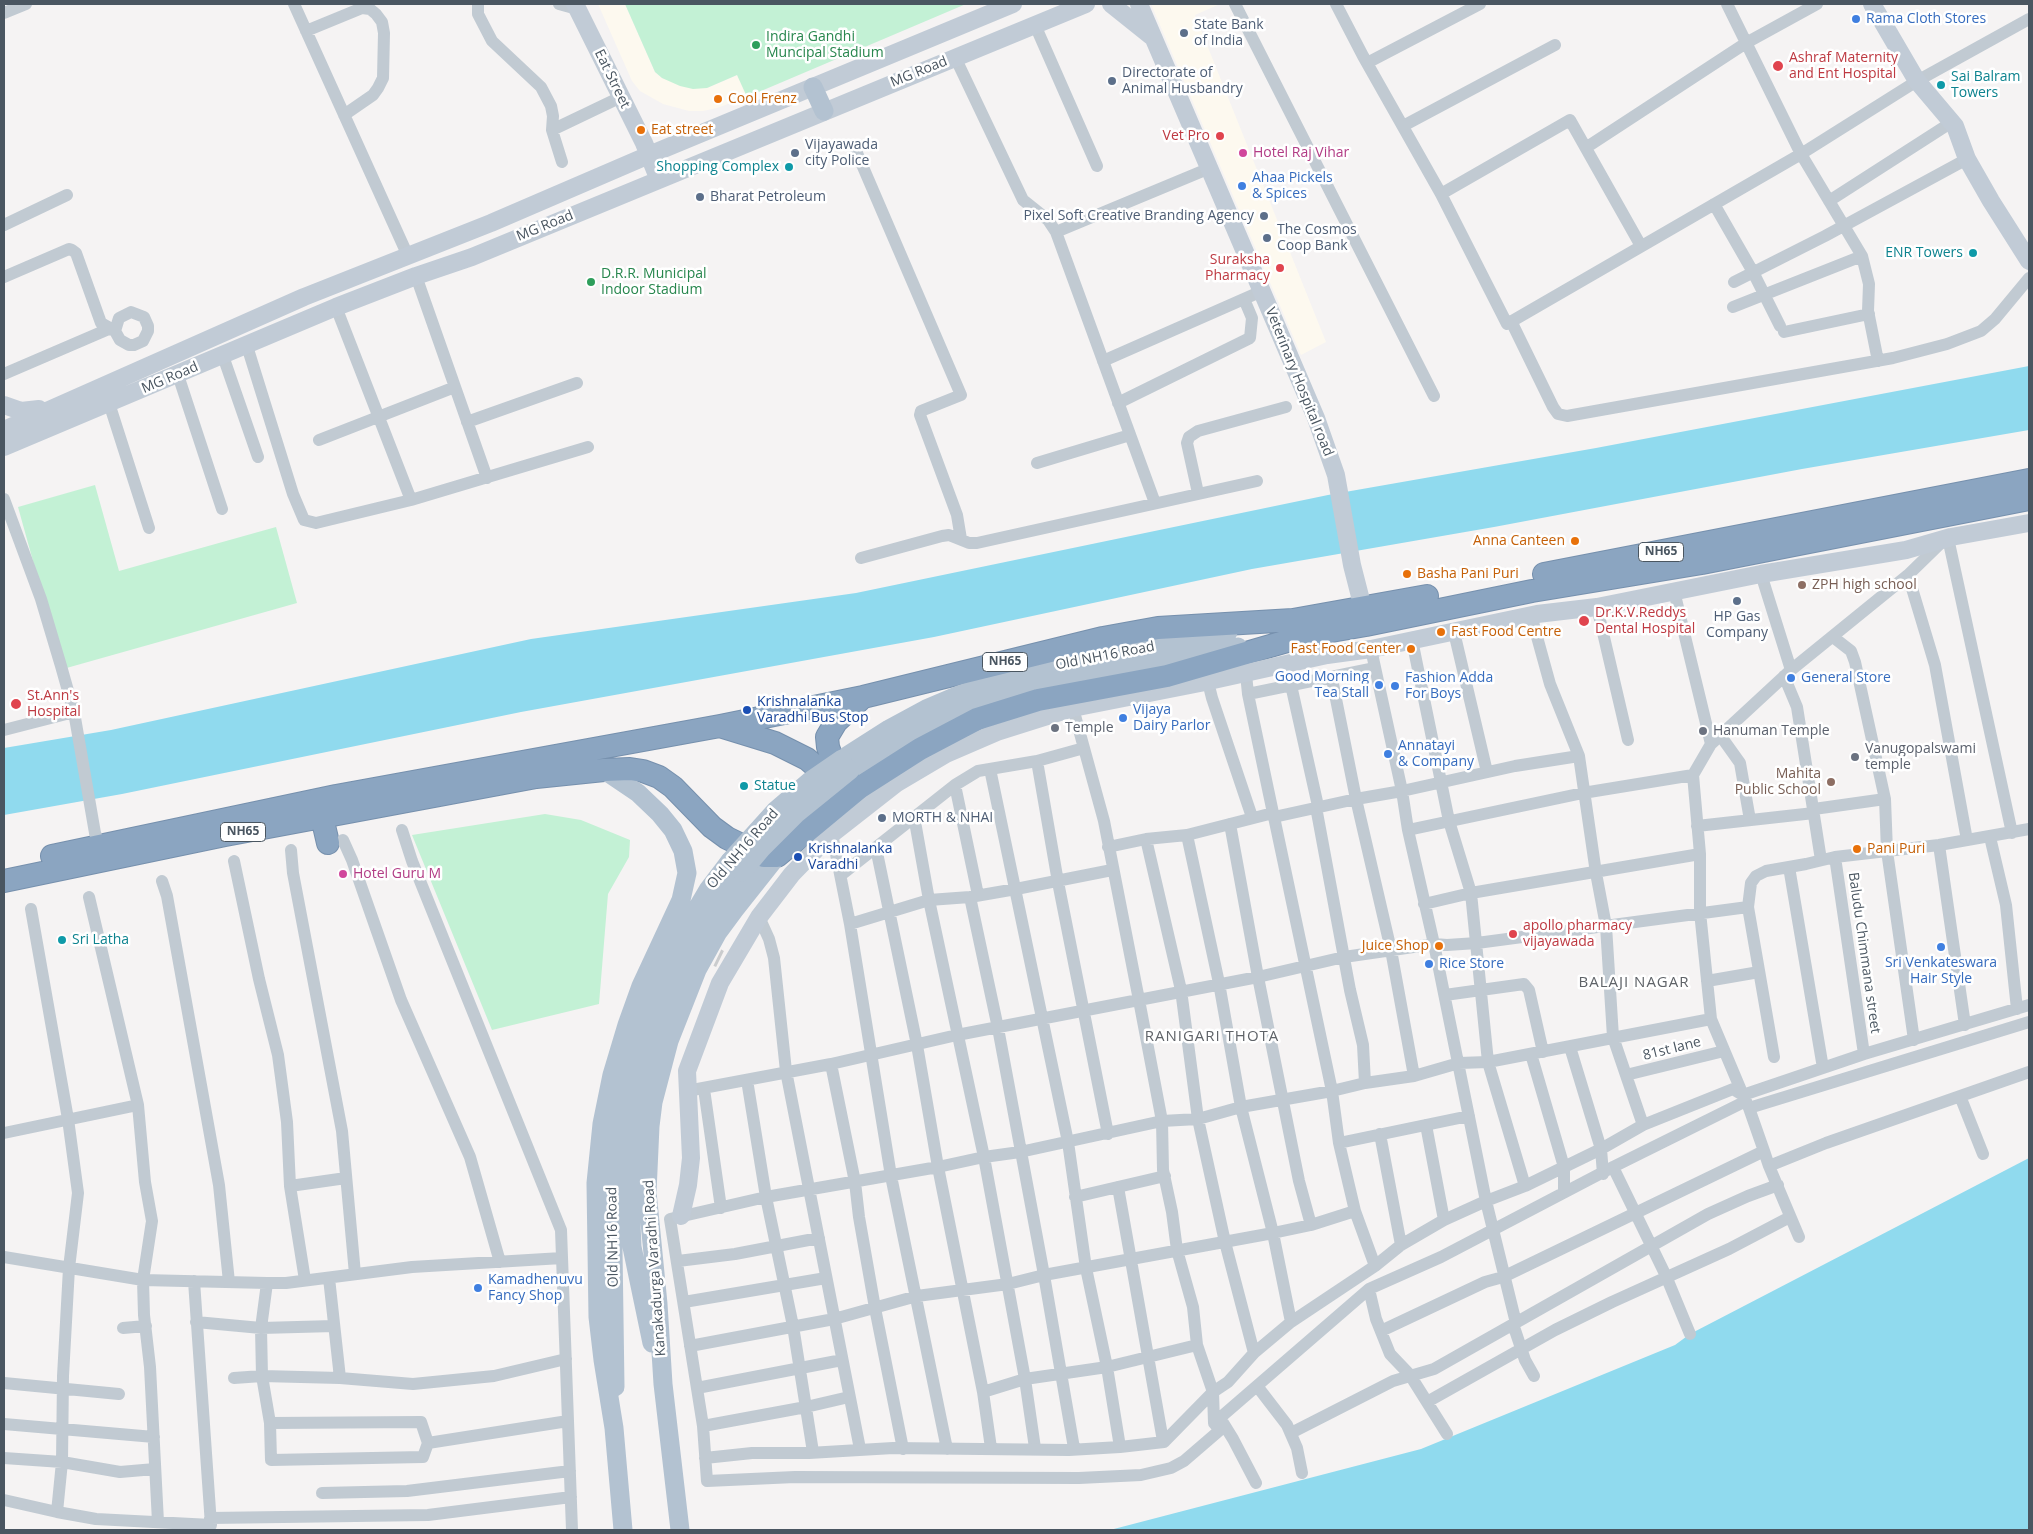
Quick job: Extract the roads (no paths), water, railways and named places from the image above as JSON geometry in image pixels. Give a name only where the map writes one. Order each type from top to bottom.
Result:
[{"type":"highway","name":"NH65","points":[[10,872],[536,777],[630,769],[643,771],[659,777],[673,787],[712,827],[728,838],[764,856],[778,856],[829,824],[850,773],[920,749],[977,720],[1038,700],[1167,676],[1301,628],[2029,480]]},
{"type":"highway","name":"NH65","points":[[1364,616],[1413,614],[1532,591],[1693,564],[2029,499]]},
{"type":"highway","name":"NH65","points":[[10,872],[97,839],[630,743],[863,698],[1103,638],[1149,630],[1301,628]]},
{"type":"highway","points":[[850,773],[849,780],[832,758],[827,737],[836,722],[863,698]]},
{"type":"highway","points":[[720,726],[775,743],[807,758],[814,765],[824,782],[829,800],[829,824]]},
{"type":"highway","points":[[630,743],[630,769]]},
{"type":"highway","points":[[322,817],[336,842]]},
{"type":"main road","points":[[814,87],[824,111]]},
{"type":"main road","name":"Old NH16 Road","points":[[663,1384],[645,1317],[632,1247],[629,1179],[630,1138],[648,1057],[665,1004],[736,866],[775,811],[810,781],[850,773],[889,728],[959,695],[998,681],[1065,662],[1301,628]]},
{"type":"main road","points":[[604,770],[638,793],[660,814],[672,830],[683,851],[687,873],[681,900],[641,986],[627,1024],[612,1075],[602,1124],[596,1184],[598,1308],[603,1360],[614,1428],[623,1530]]},
{"type":"main road","name":"Kanakadurga Varadhi Road","points":[[663,1384],[658,1304],[647,1192],[653,1102],[668,1041],[697,970],[718,932],[778,856]]},
{"type":"main road","name":"Old NH16 Road","points":[[614,1428],[616,1362],[612,1181],[616,1131],[625,1083],[632,1052],[658,983],[682,934],[708,890],[736,866]]},
{"type":"main road","points":[[663,1384],[680,1530]]},
{"type":"street","points":[[4,13],[26,4]]},
{"type":"street","points":[[294,4],[408,256]]},
{"type":"street","points":[[478,4],[476,8],[478,14],[497,47],[541,87],[553,110],[552,130],[562,162]]},
{"type":"street","points":[[559,4],[576,6]]},
{"type":"street","name":"MG Road","points":[[5,435],[51,408],[304,297],[491,223],[649,155],[1013,4]]},
{"type":"street","name":"MG Road","points":[[5,435],[110,403],[336,307],[472,257],[1086,4]]},
{"type":"street","points":[[1112,4],[1155,40]]},
{"type":"street","name":"Veterinary Hospital road","points":[[1139,4],[1316,418],[1336,475],[1352,565],[1371,650]]},
{"type":"street","points":[[1235,4],[1434,396]]},
{"type":"street","points":[[1336,4],[1367,64],[1441,194],[1507,324],[1801,154],[1917,81],[2029,19]]},
{"type":"street","points":[[1367,64],[1480,4]]},
{"type":"street","points":[[1727,4],[1801,154],[1862,256],[1869,284],[1869,314],[1878,361]]},
{"type":"street","points":[[1587,147],[1746,43],[1817,4]]},
{"type":"street","points":[[1872,4],[1917,81],[1955,126],[1967,159],[2029,261]]},
{"type":"street","name":"Eat Street","points":[[576,6],[649,155],[659,180]]},
{"type":"street","points":[[306,31],[362,8],[370,9],[382,22],[384,33],[383,78],[373,95],[344,115]]},
{"type":"street","points":[[1035,25],[1097,166]]},
{"type":"street","points":[[1404,126],[1555,45]]},
{"type":"street","points":[[955,57],[1024,200],[1048,220],[1056,232],[1155,503]]},
{"type":"street","points":[[552,130],[621,97]]},
{"type":"street","points":[[1441,194],[1570,120],[1587,147],[1641,246]]},
{"type":"street","points":[[1829,201],[1952,122]]},
{"type":"street","points":[[854,146],[961,396],[921,412],[920,415],[957,515],[961,539]]},
{"type":"street","points":[[1734,282],[1967,159]]},
{"type":"street","points":[[1056,232],[1210,168]]},
{"type":"street","points":[[4,225],[67,195]]},
{"type":"street","points":[[1714,204],[1753,272],[1763,295],[1782,329],[1869,314]]},
{"type":"street","points":[[4,277],[69,249],[72,250],[76,253],[101,323],[113,329],[4,374]]},
{"type":"street","points":[[1733,307],[1862,256]]},
{"type":"street","points":[[416,276],[487,478]]},
{"type":"street","points":[[1511,321],[1553,407],[1558,414],[1567,416],[1878,361],[1947,344],[1981,330],[1995,319],[2029,278]]},
{"type":"street","points":[[1103,361],[1262,291]]},
{"type":"street","points":[[1118,403],[1250,338],[1252,318],[1244,299]]},
{"type":"street","points":[[336,307],[380,415],[411,500]]},
{"type":"street","points":[[247,346],[293,494],[304,520],[316,523],[411,500],[588,447]]},
{"type":"street","points":[[223,356],[258,457]]},
{"type":"street","points":[[178,375],[222,509]]},
{"type":"street","points":[[467,422],[577,383]]},
{"type":"street","points":[[319,440],[455,387]]},
{"type":"street","points":[[110,403],[149,528]]},
{"type":"street","points":[[4,404],[21,411],[51,408]]},
{"type":"street","points":[[1198,493],[1187,443],[1189,437],[1198,430],[1286,407]]},
{"type":"street","points":[[1037,463],[1130,435]]},
{"type":"street","points":[[862,558],[949,535],[968,543],[977,543],[1257,481]]},
{"type":"street","points":[[4,499],[41,599],[75,716],[97,839]]},
{"type":"street","points":[[721,1208],[695,1090],[687,1071],[720,982],[725,962],[829,824],[946,754],[997,732],[1073,708],[1208,682],[1327,655],[1371,650],[1531,616],[1597,607],[1762,574],[1906,550],[1946,539],[2029,523]]},
{"type":"street","points":[[1799,1237],[1711,1019],[1700,912],[1700,854],[1693,775],[1715,739],[1787,673],[1908,575],[1946,539]]},
{"type":"street","points":[[1946,539],[2012,833]]},
{"type":"street","points":[[1762,574],[1797,707],[1821,860]]},
{"type":"street","points":[[1908,575],[1935,665],[1967,840]]},
{"type":"street","points":[[1674,591],[1715,739],[1740,763],[1750,820]]},
{"type":"street","points":[[1597,607],[1628,740]]},
{"type":"street","points":[[1531,616],[1550,684],[1579,756],[1596,873],[1606,926],[1613,1037],[1642,1125]]},
{"type":"street","points":[[1454,632],[1487,772]]},
{"type":"street","points":[[1833,637],[1850,651],[1855,662],[1885,798],[1887,851],[1914,1040]]},
{"type":"street","points":[[1412,640],[1449,821],[1471,893],[1488,1062],[1526,1186]]},
{"type":"street","points":[[1371,650],[1503,1277],[1521,1350],[1534,1376]]},
{"type":"street","points":[[1248,694],[1332,679],[1375,668]]},
{"type":"street","points":[[1246,674],[1248,694],[1307,965],[1332,1091],[1339,1143],[1355,1211],[1374,1266],[1376,1319],[1390,1354],[1410,1375],[1447,1434]]},
{"type":"street","points":[[1332,679],[1356,799],[1391,950],[1414,1076]]},
{"type":"street","points":[[1208,682],[1252,818]]},
{"type":"street","points":[[1291,685],[1317,807],[1350,990],[1363,1045],[1365,1083]]},
{"type":"street","points":[[1073,708],[1104,821],[1162,1121],[1165,1176],[1177,1250],[1192,1308],[1197,1345],[1213,1392],[1220,1430],[1184,1461],[1171,1468],[1141,1475],[1079,1478],[795,1477],[708,1481],[697,1388],[670,1219],[766,1197],[1020,1152],[1162,1121],[1198,1119],[1241,1107],[1332,1091],[1365,1083],[1414,1076],[1459,1063],[1488,1062],[1711,1019]]},
{"type":"street","points":[[4,730],[75,716]]},
{"type":"street","points":[[841,875],[914,816],[955,785],[978,771],[1037,761],[1084,748]]},
{"type":"street","points":[[1108,846],[1146,839],[1187,835],[1252,818],[1402,791],[1539,761],[1579,756]]},
{"type":"street","points":[[1037,761],[1082,1010],[1108,1134]]},
{"type":"street","points":[[990,769],[1068,1142],[1086,1268],[1107,1367],[1120,1447]]},
{"type":"street","points":[[1408,830],[1584,793],[1693,775]]},
{"type":"street","points":[[955,785],[1074,1448]]},
{"type":"street","points":[[1697,826],[1814,811],[1885,798]]},
{"type":"street","points":[[914,816],[929,900],[984,1157],[1025,1379],[1035,1448]]},
{"type":"street","points":[[829,824],[850,924],[891,1176],[947,1449]]},
{"type":"street","points":[[1230,824],[1258,977],[1299,1181],[1311,1225]]},
{"type":"street","points":[[1774,1056],[1748,907],[1751,883],[1756,876],[1766,870],[1835,857],[1939,845],[2029,829]]},
{"type":"street","points":[[402,830],[412,861],[562,1230],[572,1530]]},
{"type":"street","points":[[1187,835],[1219,983],[1241,1107],[1273,1233],[1291,1322]]},
{"type":"street","points":[[1990,837],[2006,905],[2017,1009]]},
{"type":"street","points":[[1146,839],[1181,990],[1198,1119],[1224,1242],[1254,1353]]},
{"type":"street","points":[[336,842],[352,860],[401,1000],[470,1157],[500,1262]]},
{"type":"street","points":[[1939,845],[1965,1025]]},
{"type":"street","points":[[876,848],[917,1045],[961,1289],[983,1392],[991,1448]]},
{"type":"street","points":[[291,850],[298,901],[342,1131],[355,1274]]},
{"type":"street","points":[[1424,904],[1471,893],[1700,854]]},
{"type":"street","name":"Baludu Chimmana street","points":[[1835,857],[1864,1054]]},
{"type":"street","points":[[234,861],[259,980],[278,1054],[287,1122],[290,1186],[306,1280]]},
{"type":"street","points":[[1790,867],[1823,1068]]},
{"type":"street","points":[[850,924],[929,900],[974,896],[1058,882],[1112,870]]},
{"type":"street","points":[[162,881],[168,896],[218,1184],[229,1282]]},
{"type":"street","points":[[89,897],[138,1104],[145,1182],[152,1221],[143,1280],[150,1367],[158,1522]]},
{"type":"street","points":[[695,1090],[872,1056],[957,1035],[1140,1000],[1181,990],[1258,977],[1344,958],[1434,944],[1476,943],[1748,907]]},
{"type":"street","points":[[32,909],[68,1119],[78,1193],[69,1268],[63,1390],[62,1462],[57,1512]]},
{"type":"street","points":[[759,917],[769,939],[774,958],[786,1071],[860,1449]]},
{"type":"street","points":[[1707,981],[1759,972]]},
{"type":"street","points":[[1445,995],[1524,984],[1527,986],[1537,1053],[1564,1167],[1564,1192]]},
{"type":"street","points":[[1217,1421],[1375,1287],[1441,1257],[1564,1192],[1746,1102],[1823,1068],[2029,1005]]},
{"type":"street","points":[[1746,1102],[2029,1022]]},
{"type":"street","points":[[1570,1047],[1608,1170],[1636,1212],[1666,1276],[1690,1334]]},
{"type":"street","name":"81st lane","points":[[1626,1075],[1724,1051]]},
{"type":"street","points":[[831,1064],[855,1182],[859,1217],[875,1308],[903,1449]]},
{"type":"street","points":[[1769,1166],[1826,1143],[2029,1072]]},
{"type":"street","points":[[747,1080],[766,1197],[801,1368],[813,1452]]},
{"type":"street","points":[[705,1458],[752,1453],[860,1449],[1035,1448],[1069,1450],[1074,1448],[1120,1447],[1163,1441],[1213,1392],[1228,1382],[1254,1353],[1291,1322],[1374,1266],[1401,1245],[1444,1220],[1526,1186],[1602,1149],[1642,1125],[1733,1089],[1746,1102]]},
{"type":"street","points":[[681,1216],[688,1185],[691,1158],[695,1090]]},
{"type":"street","points":[[1960,1096],[1983,1154]]},
{"type":"street","points":[[4,1133],[138,1104]]},
{"type":"street","points":[[1339,1143],[1469,1116]]},
{"type":"street","points":[[1426,1125],[1444,1220]]},
{"type":"street","points":[[1380,1134],[1401,1245]]},
{"type":"street","points":[[1381,1331],[1485,1282],[1503,1277],[1764,1151]]},
{"type":"street","points":[[1076,1197],[1165,1176]]},
{"type":"street","points":[[290,1186],[346,1178]]},
{"type":"street","points":[[1291,1434],[1393,1381],[1434,1369],[1708,1214],[1748,1196],[1778,1186]]},
{"type":"street","points":[[1118,1187],[1163,1441]]},
{"type":"street","points":[[690,1346],[834,1319],[917,1296],[1008,1284],[1044,1275],[1273,1233],[1311,1225],[1355,1211]]},
{"type":"street","points":[[1427,1402],[1604,1306],[1666,1276],[1729,1249],[1790,1217]]},
{"type":"street","points":[[678,1261],[735,1254],[819,1238]]},
{"type":"street","points":[[4,1257],[143,1280],[266,1283],[286,1283],[412,1267],[562,1258]]},
{"type":"street","points":[[329,1278],[340,1378]]},
{"type":"street","points":[[684,1302],[826,1278]]},
{"type":"street","points":[[4,1500],[96,1519],[211,1525],[194,1281]]},
{"type":"street","points":[[266,1283],[261,1328],[262,1376],[270,1423],[271,1460],[423,1457],[428,1443],[421,1422],[270,1423]]},
{"type":"street","points":[[196,1322],[261,1328],[334,1326]]},
{"type":"street","points":[[123,1328],[146,1326]]},
{"type":"street","points":[[983,1392],[1025,1379],[1107,1367],[1197,1345]]},
{"type":"street","points":[[234,1378],[262,1376],[340,1378],[413,1384],[494,1376],[566,1359]]},
{"type":"street","points":[[697,1388],[842,1360]]},
{"type":"street","points":[[1438,1381],[1442,1394]]},
{"type":"street","points":[[1228,1382],[1233,1407]]},
{"type":"street","points":[[4,1383],[119,1394]]},
{"type":"street","points":[[1257,1386],[1287,1425],[1297,1448],[1302,1473]]},
{"type":"street","points":[[702,1426],[849,1397]]},
{"type":"street","points":[[428,1443],[568,1421]]},
{"type":"street","points":[[1217,1421],[1234,1439],[1256,1484]]},
{"type":"street","points":[[4,1424],[154,1438]]},
{"type":"street","points":[[4,1458],[62,1462],[120,1472],[155,1469]]},
{"type":"street","points":[[322,1493],[407,1491],[570,1471]]},
{"type":"street","points":[[210,1518],[282,1524],[318,1524],[428,1515],[571,1496]]},
{"type":"water","points":[[2029,366],[2029,430],[1802,469],[1494,527],[1252,569],[934,637],[521,712],[122,794],[4,815],[4,748],[111,730],[531,639],[856,593],[1328,495],[1596,448]]},
{"type":"water","points":[[2029,1158],[2029,1530],[1110,1530],[1421,1449],[1675,1345],[1690,1334]]},
{"type":"tunnel","points":[[693,946],[720,959]]},
{"type":"place","name":"Rama Cloth Stores","points":[[1856,19]]},
{"type":"place","name":"State Bank of India","points":[[1184,33]]},
{"type":"place","name":"Indira Gandhi Muncipal Stadium","points":[[756,45]]},
{"type":"place","name":"Ashraf Maternity and Ent Hospital","points":[[1778,66]]},
{"type":"place","name":"Directorate of Animal Husbandry","points":[[1112,81]]},
{"type":"place","name":"Sai Balram Towers","points":[[1941,85]]},
{"type":"place","name":"Cool Frenz","points":[[718,99]]},
{"type":"place","name":"Eat street","points":[[641,130]]},
{"type":"place","name":"Vet Pro","points":[[1220,136]]},
{"type":"place","name":"Vijayawada city Police","points":[[795,153]]},
{"type":"place","name":"Hotel Raj Vihar","points":[[1243,153]]},
{"type":"place","name":"Shopping Complex","points":[[789,167]]},
{"type":"place","name":"Ahaa Pickels & Spices","points":[[1242,186]]},
{"type":"place","name":"Bharat Petroleum","points":[[700,197]]},
{"type":"place","name":"Pixel Soft Creative Branding Agency","points":[[1264,216]]},
{"type":"place","name":"The Cosmos Coop Bank","points":[[1267,238]]},
{"type":"place","name":"ENR Towers","points":[[1973,253]]},
{"type":"place","name":"Suraksha Pharmacy","points":[[1280,268]]},
{"type":"place","name":"D.R.R. Municipal Indoor Stadium","points":[[591,282]]},
{"type":"place","name":"Anna Canteen","points":[[1575,541]]},
{"type":"place","name":"Basha Pani Puri","points":[[1407,574]]},
{"type":"place","name":"ZPH high school","points":[[1802,585]]},
{"type":"place","name":"HP Gas Company","points":[[1737,601]]},
{"type":"place","name":"Dr.K.V.Reddys Dental Hospital","points":[[1584,621]]},
{"type":"place","name":"Fast Food Centre","points":[[1441,632]]},
{"type":"place","name":"Fast Food Center","points":[[1411,649]]},
{"type":"place","name":"General Store","points":[[1791,678]]},
{"type":"place","name":"Good Morning Tea Stall","points":[[1379,685]]},
{"type":"place","name":"Fashion Adda For Boys","points":[[1395,686]]},
{"type":"place","name":"St.Ann's Hospital","points":[[16,704]]},
{"type":"place","name":"Krishnalanka Varadhi Bus Stop","points":[[747,710]]},
{"type":"place","name":"Vijaya Dairy Parlor","points":[[1123,718]]},
{"type":"place","name":"Temple","points":[[1055,728]]},
{"type":"place","name":"Hanuman Temple","points":[[1703,731]]},
{"type":"place","name":"Annatayi & Company","points":[[1388,754]]},
{"type":"place","name":"Vanugopalswami temple","points":[[1855,757]]},
{"type":"place","name":"Mahita Public School","points":[[1831,782]]},
{"type":"place","name":"Statue","points":[[744,786]]},
{"type":"place","name":"MORTH & NHAI","points":[[882,818]]},
{"type":"place","name":"Pani Puri","points":[[1857,849]]},
{"type":"place","name":"Krishnalanka Varadhi","points":[[798,857]]},
{"type":"place","name":"Hotel Guru M","points":[[343,874]]},
{"type":"place","name":"apollo pharmacy vijayawada","points":[[1513,934]]},
{"type":"place","name":"Sri Latha","points":[[62,940]]},
{"type":"place","name":"Juice Shop","points":[[1439,946]]},
{"type":"place","name":"Sri Venkateswara Hair Style","points":[[1941,947]]},
{"type":"place","name":"Rice Store","points":[[1429,964]]},
{"type":"place","name":"Kamadhenuvu Fancy Shop","points":[[478,1288]]},
{"type":"district","name":"BALAJI NAGAR","points":[[1634,983]]},
{"type":"district","name":"RANIGARI THOTA","points":[[1212,1037]]}]
